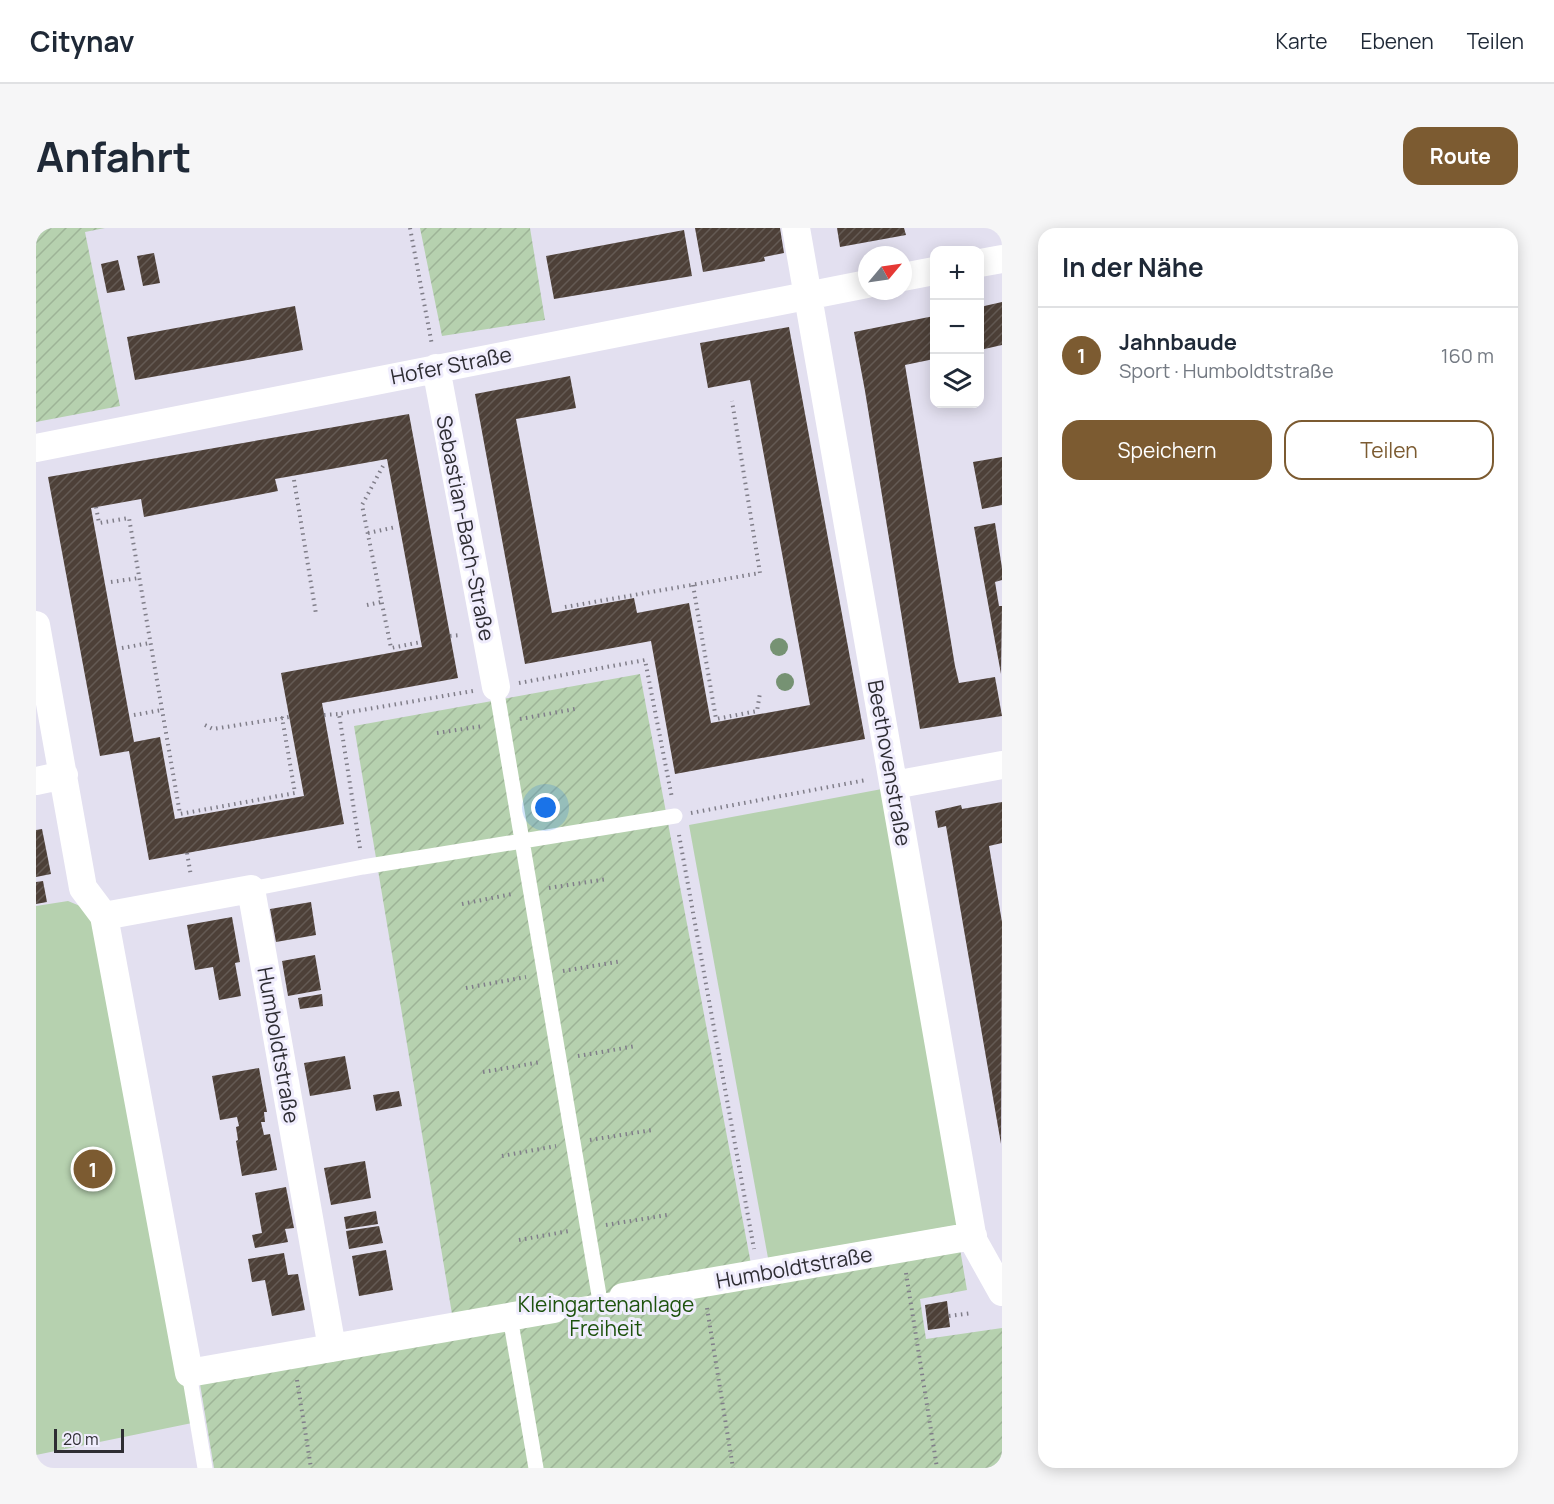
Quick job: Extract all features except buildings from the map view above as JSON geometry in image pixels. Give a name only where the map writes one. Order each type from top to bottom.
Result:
[{"type":"street","name":"Beethovenstraße","points":[[796,228],[973,1236],[1002,1292]]},
{"type":"street","points":[[984,262],[1002,259]]},
{"type":"street","points":[[912,275],[930,272]]},
{"type":"street","name":"Hofer Straße","points":[[36,448],[858,286]]},
{"type":"street","name":"Sebastian-Bach-Straße","points":[[436,368],[496,687]]},
{"type":"street","points":[[36,625],[83,888],[104,916],[189,1373]]},
{"type":"street","points":[[894,780],[1002,765]]},
{"type":"street","points":[[36,781],[64,775]]},
{"type":"street","points":[[104,916],[251,889]]},
{"type":"street","name":"Humboldtstraße","points":[[251,889],[332,1348]]},
{"type":"street","name":"Humboldtstraße","points":[[611,1299],[973,1236]]},
{"type":"street","name":"Humboldtstraße","points":[[189,1373],[554,1309]]},
{"type":"lane","points":[[496,687],[588,1228],[611,1299]]},
{"type":"lane","points":[[251,889],[363,867],[675,816]]},
{"type":"lane","name":"Humboldtstraße","points":[[554,1309],[611,1299]]},
{"type":"lane","points":[[510,1317],[536,1468]]},
{"type":"lane","points":[[189,1373],[205,1468]]},
{"type":"path","points":[[410,228],[436,368]]},
{"type":"path","points":[[565,608],[760,573],[732,401]]},
{"type":"path","points":[[383,466],[362,505],[381,602],[391,648],[421,642]]},
{"type":"path","points":[[294,480],[316,614]]},
{"type":"path","points":[[96,507],[99,523],[129,518],[181,816],[295,793],[282,717]]},
{"type":"path","points":[[368,533],[396,527]]},
{"type":"path","points":[[111,582],[139,578]]},
{"type":"path","points":[[693,585],[716,719],[757,711],[760,693]]},
{"type":"path","points":[[367,604],[381,602]]},
{"type":"path","points":[[122,648],[150,643]]},
{"type":"path","points":[[324,715],[645,660],[759,1274]]},
{"type":"path","points":[[437,733],[575,709]]},
{"type":"path","points":[[134,715],[162,710]]},
{"type":"path","points":[[339,714],[363,867]]},
{"type":"path","points":[[205,724],[213,729],[289,717]]},
{"type":"path","points":[[675,816],[894,780]]},
{"type":"path","points":[[462,904],[607,879]]},
{"type":"path","points":[[466,988],[622,961]]},
{"type":"path","points":[[483,1072],[636,1046]]},
{"type":"path","points":[[502,1156],[652,1130]]},
{"type":"path","points":[[519,1240],[667,1215]]},
{"type":"path","points":[[902,1248],[937,1468]]},
{"type":"path","points":[[703,1283],[733,1468]]},
{"type":"path","points":[[949,1316],[972,1312]]},
{"type":"path","points":[[292,1355],[311,1468]]},
{"type":"green space","points":[[36,228],[105,228],[85,232],[120,406],[36,422]]},
{"type":"green space","points":[[420,228],[530,228],[545,320],[442,336]]},
{"type":"green space","name":"Kleingartenanlage Freiheit","points":[[640,674],[754,1280],[959,1243],[967,1290],[920,1299],[926,1339],[1002,1328],[1002,1468],[214,1468],[198,1372],[454,1326],[354,726]]},
{"type":"green space","points":[[882,789],[958,1225],[768,1258],[689,825]]},
{"type":"green space","points":[[68,901],[104,916],[197,1422],[36,1455],[36,906]]},
{"type":"place","name":"Jahnbaude","points":[[93,1169]]}]
